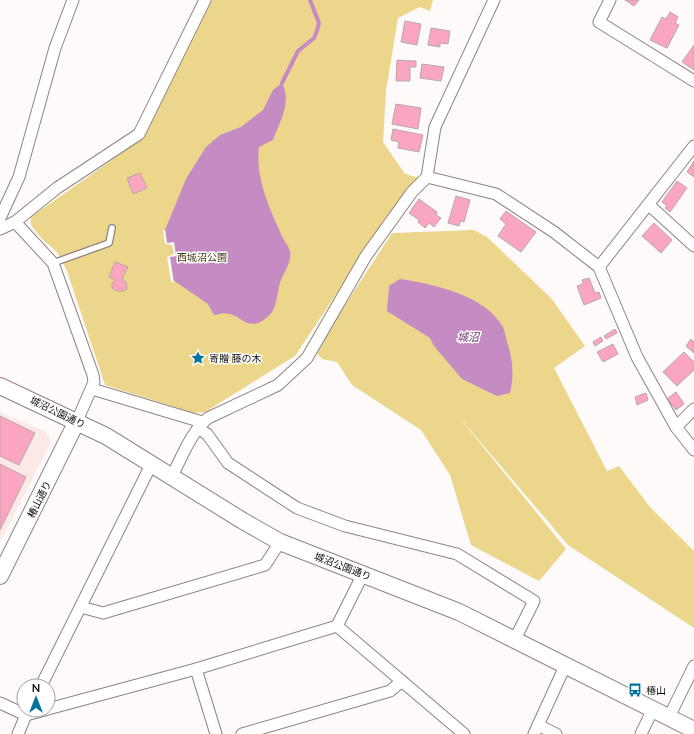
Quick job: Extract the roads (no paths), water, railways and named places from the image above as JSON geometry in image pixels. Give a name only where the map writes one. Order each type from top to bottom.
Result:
[{"type":"street","points":[[0,218],[19,177],[55,48],[73,0]]},
{"type":"street","points":[[0,229],[15,222],[57,188],[139,134],[205,0]]},
{"type":"street","points":[[172,476],[200,425],[208,418],[278,385],[307,358],[366,256],[412,192],[427,177],[435,127],[494,0]]},
{"type":"street","points":[[610,0],[599,22],[694,81]]},
{"type":"street","points":[[599,267],[694,146]]},
{"type":"street","points":[[427,177],[496,194],[554,232],[599,267],[637,357],[676,427],[694,450]]},
{"type":"street","points":[[649,205],[694,246]]},
{"type":"street","points":[[15,222],[53,263],[93,375],[94,382],[92,389],[77,421]]},
{"type":"street","name":"城沼公園通り","points":[[0,386],[77,421],[152,463],[243,521],[280,542],[459,612],[566,664],[694,730]]},
{"type":"street","points":[[92,389],[200,425],[228,463],[297,508],[345,526],[457,554],[534,601],[515,639]]},
{"type":"street","points":[[676,427],[694,409]]},
{"type":"street","name":"椿山通り","points":[[0,576],[77,421]]},
{"type":"street","points":[[45,678],[152,463]]},
{"type":"street","points":[[81,607],[103,613],[265,565],[280,542]]},
{"type":"street","points":[[56,707],[196,669],[338,626],[363,574]]},
{"type":"street","points":[[338,626],[464,734]]},
{"type":"street","points":[[556,734],[536,730],[566,664]]},
{"type":"street","points":[[669,717],[694,666]]},
{"type":"street","points":[[196,669],[216,734]]},
{"type":"street","points":[[242,734],[390,691],[402,681]]},
{"type":"street","points":[[0,703],[16,709]]},
{"type":"street","points":[[641,734],[653,709]]},
{"type":"street","points":[[18,734],[25,718]]},
{"type":"lane","points":[[53,263],[109,243],[112,228]]},
{"type":"water","points":[[282,83],[286,97],[282,119],[273,140],[259,147],[258,158],[264,192],[282,236],[290,251],[290,258],[281,280],[272,312],[260,322],[250,324],[230,314],[214,315],[208,304],[173,280],[169,257],[176,256],[174,243],[167,243],[165,230],[186,179],[206,147],[220,135],[241,127],[263,110],[273,90]]},
{"type":"water","name":"城沼","points":[[400,279],[427,284],[457,293],[471,299],[495,316],[503,327],[511,357],[512,375],[510,393],[497,396],[462,379],[434,346],[430,338],[387,311],[389,286]]},
{"type":"waterway","points":[[282,83],[298,51],[314,38],[317,31],[319,23],[310,0]]},
{"type":"place","name":"寄贈 藤の木","points":[[198,358]]},
{"type":"place","name":"椿山","points":[[635,690]]},
{"type":"park label","name":"西城沼公園","points":[[202,257]]}]
